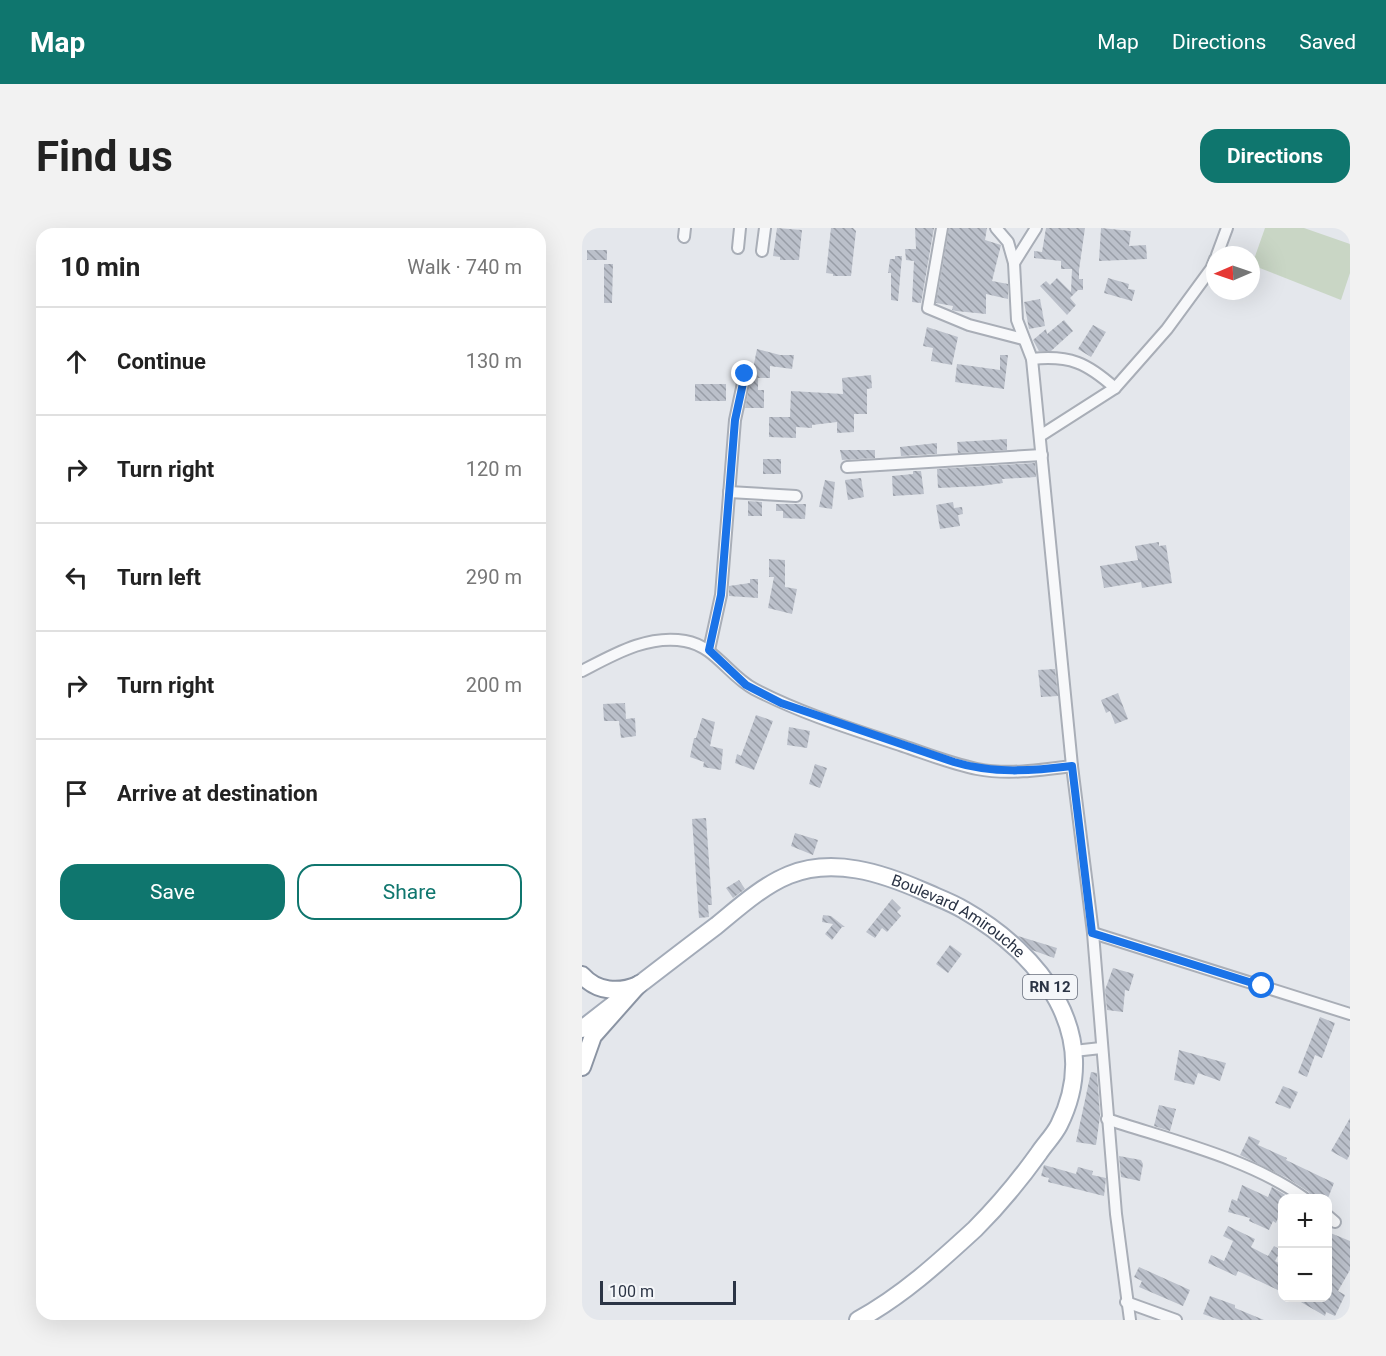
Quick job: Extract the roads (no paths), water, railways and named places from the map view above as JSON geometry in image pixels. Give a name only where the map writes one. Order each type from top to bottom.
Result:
[{"type":"main road","name":"Boulevard Amirouche","points":[[582,1029],[755,895],[790,875],[827,867],[862,870],[900,881],[964,910],[1015,948],[1047,982],[1066,1014],[1074,1051],[1075,1071],[1059,1126],[1005,1200],[928,1273],[858,1320]]},
{"type":"main road","name":"RN 12","points":[[582,975],[594,985],[612,991],[628,989],[644,981]]},
{"type":"main road","points":[[582,1066],[593,1036],[644,981]]},
{"type":"street","points":[[738,248],[740,228]]},
{"type":"street","points":[[762,251],[765,228]]},
{"type":"street","points":[[942,228],[928,308],[969,326],[1023,339]]},
{"type":"street","points":[[996,228],[1008,242],[1014,263],[1017,280],[1015,304],[1023,339],[1032,359],[1072,766],[1092,933],[1107,1119],[1126,1302],[1130,1320]]},
{"type":"street","points":[[1014,263],[1036,228]]},
{"type":"street","points":[[1220,246],[1227,228]]},
{"type":"street","points":[[1040,436],[1115,388],[1167,329],[1206,276]]},
{"type":"street","points":[[1032,359],[1056,357],[1079,362],[1096,371],[1115,388]]},
{"type":"street","points":[[709,650],[721,595],[735,420],[745,374]]},
{"type":"street","points":[[847,467],[1042,455]]},
{"type":"street","points":[[729,492],[796,496]]},
{"type":"street","points":[[582,671],[624,649],[655,641],[687,641],[709,650],[746,685],[781,703],[978,770],[1029,771],[1072,766]]},
{"type":"street","points":[[1092,933],[1350,1014]]},
{"type":"street","points":[[1074,1051],[1101,1048]]},
{"type":"street","points":[[1107,1119],[1229,1160],[1287,1186],[1298,1194]]},
{"type":"street","points":[[1126,1302],[1176,1320]]}]
